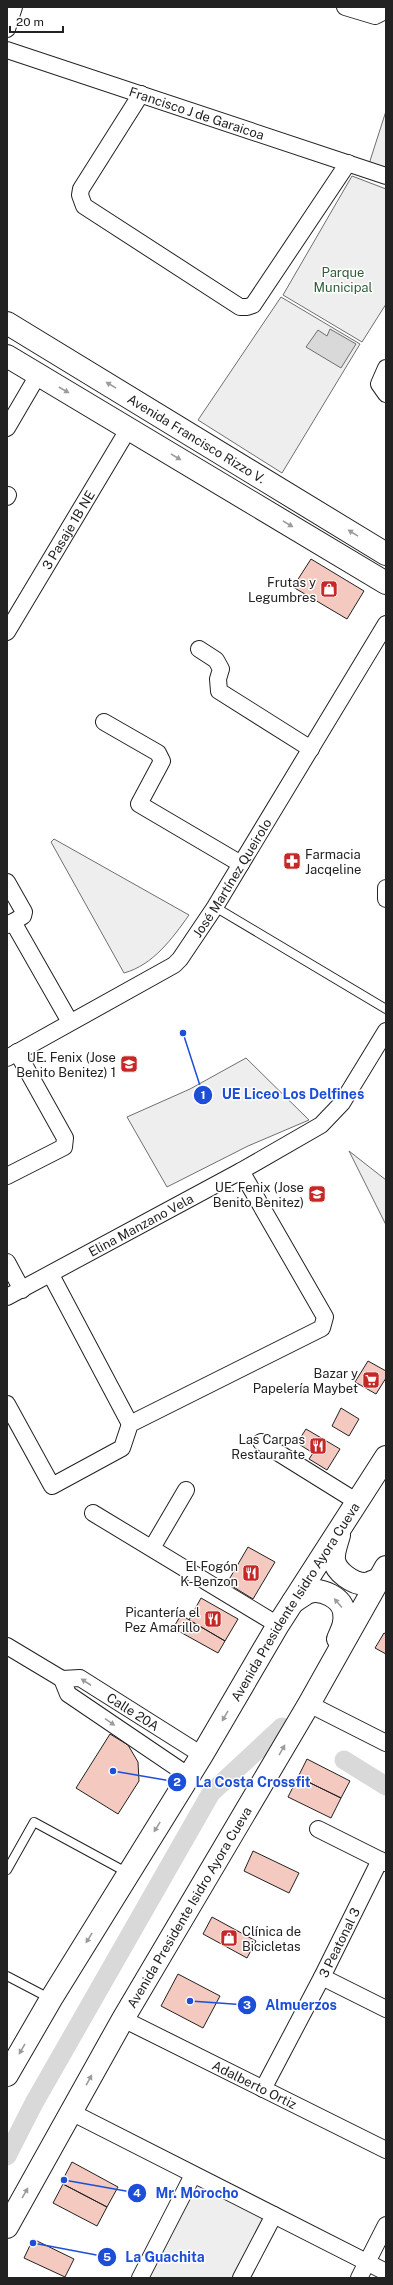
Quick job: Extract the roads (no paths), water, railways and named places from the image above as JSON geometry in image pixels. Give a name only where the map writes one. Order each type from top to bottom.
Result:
[{"type":"main road","name":"Avenida Francisco Rizzo V.","points":[[7,323],[386,554]]},
{"type":"main road","name":"Avenida Francisco Rizzo V.","points":[[7,356],[386,583]]},
{"type":"main road","name":"Avenida Presidente Isidro Ayora Cueva","points":[[7,2075],[51,1998],[202,1755],[278,1625],[359,1503],[386,1457]]},
{"type":"main road","points":[[341,1530],[335,1551],[334,1561],[337,1568],[355,1582],[366,1584],[383,1573]]},
{"type":"main road","name":"Avenida Presidente Isidro Ayora Cueva","points":[[7,2228],[123,2019],[309,1704],[383,1573]]},
{"type":"main road","points":[[293,1602],[309,1592],[319,1591],[330,1595],[340,1603],[344,1611],[344,1624],[324,1678]]},
{"type":"street","points":[[7,29],[14,7]]},
{"type":"street","points":[[345,7],[375,16],[384,8]]},
{"type":"street","name":"Francisco J de Garaicoa","points":[[7,50],[386,176]]},
{"type":"street","points":[[141,94],[82,189],[81,202],[84,206],[240,307],[253,305],[348,163]]},
{"type":"street","points":[[383,372],[380,389],[386,394]]},
{"type":"street","points":[[7,428],[38,375]]},
{"type":"street","name":"3 Pasaje 1B NE","points":[[7,632],[129,428]]},
{"type":"street","name":"José Martínez Queirolo","points":[[12,1055],[174,965],[180,959],[215,907],[386,624]]},
{"type":"street","points":[[199,648],[216,660],[221,668],[218,679],[219,691],[311,750]]},
{"type":"street","points":[[104,722],[158,753],[162,761],[139,804],[241,864]]},
{"type":"street","points":[[7,882],[24,912],[23,916],[10,923],[70,1022]]},
{"type":"street","points":[[386,888],[386,899]]},
{"type":"street","name":"Elina Manzano Vela","points":[[7,1297],[51,1275],[241,1171],[321,1125],[342,1103],[382,1049],[386,1031]]},
{"type":"street","points":[[7,1176],[64,1147],[65,1138],[12,1055]]},
{"type":"street","points":[[7,1404],[52,1486],[122,1448],[130,1424],[322,1328],[325,1322],[325,1317],[241,1171]]},
{"type":"street","points":[[7,1262],[22,1290]]},
{"type":"street","points":[[51,1275],[130,1424]]},
{"type":"street","points":[[262,1442],[359,1503]]},
{"type":"street","points":[[152,1548],[186,1490]]},
{"type":"street","points":[[93,1513],[278,1625]]},
{"type":"street","points":[[7,1646],[62,1679]]},
{"type":"street","name":"Calle 20A","points":[[189,1776],[68,1694],[62,1679],[80,1678],[202,1755]]},
{"type":"street","points":[[309,1704],[386,1742]]},
{"type":"street","points":[[318,1829],[383,1861]]},
{"type":"street","name":"3 Peatonal 3","points":[[262,2089],[383,1861]]},
{"type":"street","points":[[322,1978],[386,2009]]},
{"type":"street","name":"Adalberto Ortiz","points":[[123,2019],[386,2150]]},
{"type":"street","points":[[71,2112],[386,2272]]},
{"type":"street","points":[[140,2278],[193,2175]]},
{"type":"street","points":[[241,2278],[274,2215]]},
{"type":"street","points":[[359,2278],[386,2225]]},
{"type":"lane","points":[[215,907],[386,1009]]},
{"type":"lane","points":[[7,1870],[34,1822],[128,1874]]},
{"type":"lane","points":[[7,1976],[51,1998]]},
{"type":"waterway","points":[[7,2156],[34,2103],[211,1793],[282,1727]]},
{"type":"waterway","points":[[344,1760],[386,1786]]},
{"type":"place","name":"Frutas y Legumbres","points":[[329,589]]},
{"type":"place","name":"Farmacia Jacqeline","points":[[292,861]]},
{"type":"place","name":"UE Liceo Los Delfines","points":[[183,1033]]},
{"type":"place","name":"UE. Fenix (Jose Benito Benitez) 1","points":[[129,1064]]},
{"type":"place","name":"UE. Fenix (Jose Benito Benitez)","points":[[317,1194]]},
{"type":"place","name":"Bazar y Papelería Maybet","points":[[371,1380]]},
{"type":"place","name":"Las Carpas Restaurante","points":[[318,1446]]},
{"type":"place","name":"El Fogón K-Benzon","points":[[251,1573]]},
{"type":"place","name":"Picantería el Pez Amarillo","points":[[213,1619]]},
{"type":"place","name":"La Costa Crossfit","points":[[113,1771]]},
{"type":"place","name":"Clínica de Bicicletas","points":[[229,1938]]},
{"type":"place","name":"Almuerzos","points":[[190,2001]]},
{"type":"place","name":"Mr. Morocho","points":[[64,2180]]},
{"type":"place","name":"La Guachita","points":[[33,2243]]},
{"type":"park label","name":"Parque Municipal","points":[[343,280]]}]
